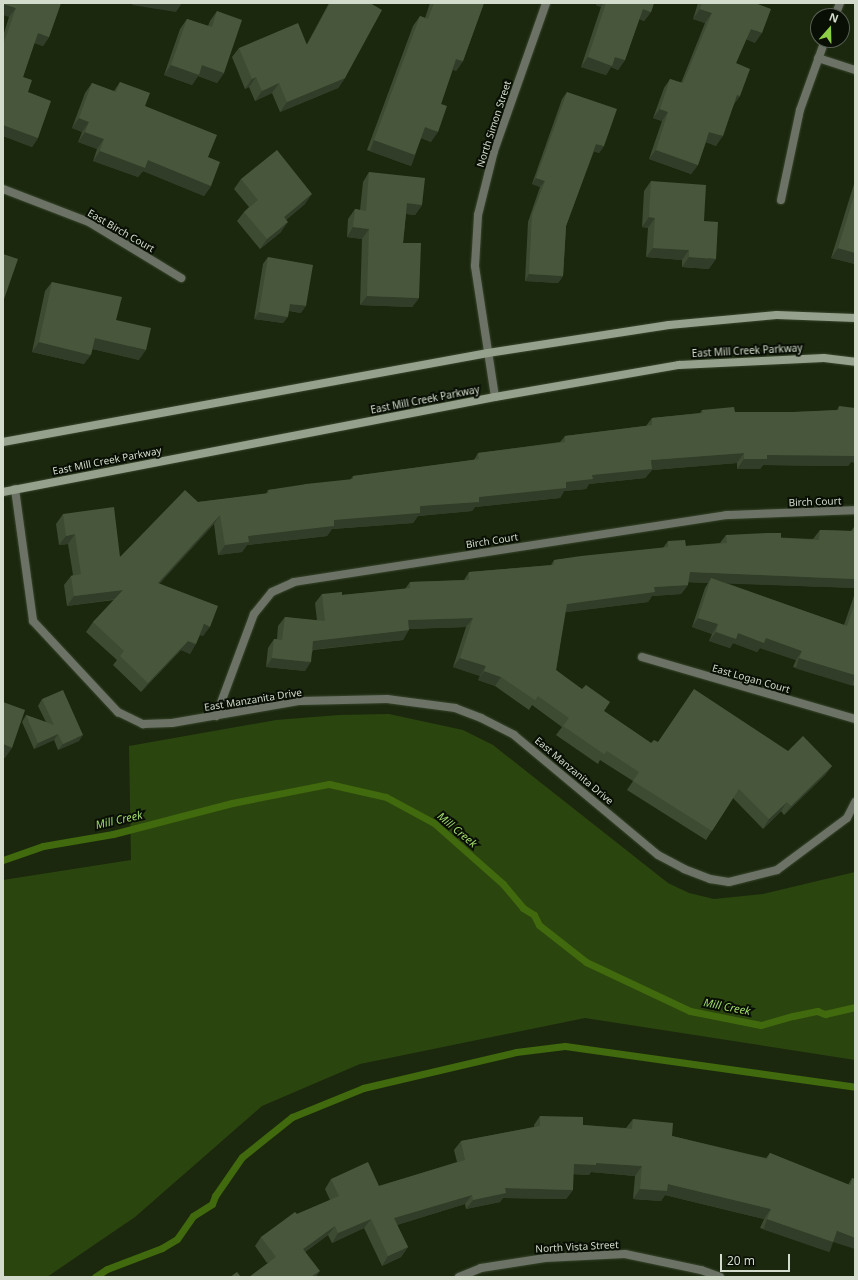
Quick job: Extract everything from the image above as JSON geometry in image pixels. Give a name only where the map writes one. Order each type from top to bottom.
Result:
[{"type":"street","name":"North Simon Street","points":[[495,397],[475,266],[478,215],[494,152],[546,3]]},
{"type":"street","points":[[781,200],[800,110],[822,48]]},
{"type":"street","points":[[818,58],[855,70]]},
{"type":"street","name":"East Birch Court","points":[[3,189],[89,222],[181,278]]},
{"type":"street","points":[[3,442],[488,353],[669,325],[777,316],[855,318]]},
{"type":"street","name":"East Mill Creek Parkway","points":[[3,492],[495,397],[679,365],[824,358],[855,362]]},
{"type":"street","name":"East Manzanita Drive","points":[[15,489],[33,621],[118,712],[143,724],[172,723],[300,701],[387,699],[455,708],[482,718],[514,735],[658,855],[684,869],[710,879],[730,882],[777,870],[847,818],[855,802]]},
{"type":"street","name":"Birch Court","points":[[216,716],[254,614],[272,592],[294,582],[727,515],[855,510]]},
{"type":"street","name":"East Logan Court","points":[[642,657],[855,719]]},
{"type":"street","name":"North Vista Street","points":[[459,1277],[481,1268],[545,1258],[625,1254],[701,1270],[720,1277]]},
{"type":"green space","points":[[389,714],[463,730],[493,745],[668,883],[689,893],[714,899],[763,894],[855,872],[855,1060],[585,1018],[360,1064],[262,1106],[135,1217],[47,1277],[3,1277],[3,880],[131,860],[129,746],[276,720],[339,715]]},
{"type":"building","points":[[3,3],[61,3],[49,37],[38,33],[23,77],[32,80],[28,92],[51,101],[38,138],[3,125],[3,45],[16,8]]},
{"type":"building","points":[[330,3],[370,3],[382,10],[345,78],[287,102],[279,83],[262,91],[256,77],[252,79],[239,48],[298,23],[307,45]]},
{"type":"building","points":[[434,3],[484,3],[463,61],[456,59],[441,104],[447,106],[438,132],[425,127],[415,155],[374,140],[420,16],[428,19]]},
{"type":"building","points":[[606,3],[654,3],[651,12],[643,9],[625,60],[615,57],[612,66],[588,57]]},
{"type":"building","points":[[702,3],[755,3],[771,9],[762,33],[751,29],[736,63],[750,69],[740,96],[737,95],[723,136],[709,132],[698,165],[656,150],[668,112],[660,109],[670,79],[683,83],[712,13],[700,9]]},
{"type":"building","points":[[217,11],[242,20],[224,73],[202,65],[199,75],[171,65],[187,19],[212,27]]},
{"type":"building","points":[[120,82],[150,93],[145,106],[217,135],[208,157],[220,162],[211,186],[148,160],[145,168],[100,151],[104,139],[85,132],[89,122],[79,118],[92,83],[116,92]]},
{"type":"building","points":[[567,92],[617,109],[604,146],[596,144],[566,226],[563,276],[529,274],[532,215],[545,181],[536,178]]},
{"type":"building","points":[[277,150],[312,194],[284,217],[288,222],[267,239],[244,212],[258,200],[241,179]]},
{"type":"building","points":[[369,172],[425,178],[422,205],[407,203],[403,243],[421,243],[419,298],[367,296],[369,229],[353,227],[355,209],[366,211]]},
{"type":"building","points":[[651,181],[706,185],[704,221],[718,222],[716,259],[689,257],[689,250],[653,248],[655,218],[649,217]]},
{"type":"building","points":[[855,193],[855,253],[838,248]]},
{"type":"building","points":[[3,254],[18,259],[3,302]]},
{"type":"building","points":[[268,257],[313,265],[306,306],[290,304],[288,317],[259,312]]},
{"type":"building","points":[[52,282],[122,297],[116,320],[151,328],[146,350],[95,338],[91,355],[39,342]]},
{"type":"building","points":[[839,406],[855,408],[855,456],[767,455],[767,459],[744,459],[744,453],[651,460],[652,469],[592,475],[593,479],[566,482],[566,488],[479,497],[479,502],[420,506],[420,513],[334,520],[334,526],[248,536],[249,542],[225,545],[220,515],[158,583],[218,606],[210,627],[204,624],[196,644],[188,641],[148,683],[120,656],[124,651],[93,622],[123,590],[74,596],[71,576],[81,574],[75,534],[66,536],[63,514],[114,507],[120,557],[185,490],[198,502],[269,493],[268,490],[353,479],[353,476],[479,459],[478,453],[565,442],[565,436],[652,425],[652,418],[703,413],[702,410],[734,407],[735,412],[794,412],[839,410]]},
{"type":"building","points":[[854,527],[855,579],[690,572],[688,585],[654,587],[655,592],[567,604],[556,670],[582,689],[586,685],[610,702],[604,711],[651,743],[654,740],[658,742],[694,689],[788,751],[803,736],[832,766],[791,806],[787,802],[769,819],[739,789],[712,831],[633,781],[639,772],[607,751],[604,754],[563,726],[569,718],[538,696],[535,700],[501,677],[484,671],[486,666],[460,658],[473,618],[408,620],[409,630],[313,641],[311,662],[272,658],[274,639],[282,640],[285,617],[325,621],[322,594],[342,592],[342,595],[410,588],[410,582],[469,580],[469,572],[554,565],[554,560],[668,547],[668,541],[685,540],[686,546],[727,543],[726,535],[767,533],[781,533],[781,538],[819,540],[820,530],[853,531]]},
{"type":"building","points":[[711,578],[847,626],[855,603],[855,675],[799,658],[802,651],[766,638],[764,643],[738,633],[736,639],[716,632],[718,624],[698,618]]},
{"type":"building","points":[[63,690],[83,735],[63,744],[58,734],[38,743],[26,715],[54,725],[42,699]]},
{"type":"building","points":[[3,702],[25,710],[12,748],[3,744]]},
{"type":"building","points":[[540,1116],[583,1117],[583,1125],[632,1129],[633,1119],[673,1123],[672,1136],[767,1159],[770,1153],[850,1185],[852,1178],[855,1179],[855,1238],[837,1231],[833,1242],[767,1219],[771,1209],[668,1184],[667,1191],[640,1189],[642,1166],[596,1163],[596,1165],[574,1164],[573,1190],[505,1188],[506,1193],[473,1200],[472,1195],[394,1218],[408,1247],[388,1256],[371,1219],[338,1233],[335,1226],[303,1249],[320,1271],[311,1277],[249,1277],[276,1257],[261,1237],[295,1212],[297,1214],[339,1196],[331,1179],[368,1162],[379,1186],[465,1160],[461,1141],[540,1126]]},
{"type":"building","points":[[237,1272],[241,1277],[230,1277]]},
{"type":"waterway","name":"Mill Creek","points":[[3,860],[43,846],[113,834],[232,803],[329,784],[386,797],[434,823],[503,884],[523,908],[534,915],[539,925],[586,962],[690,1011],[761,1025],[817,1011],[825,1014],[855,1007]]},
{"type":"waterway","points":[[95,1277],[107,1269],[162,1248],[177,1239],[193,1216],[212,1204],[215,1196],[242,1157],[292,1117],[363,1088],[516,1052],[565,1046],[855,1087]]}]
